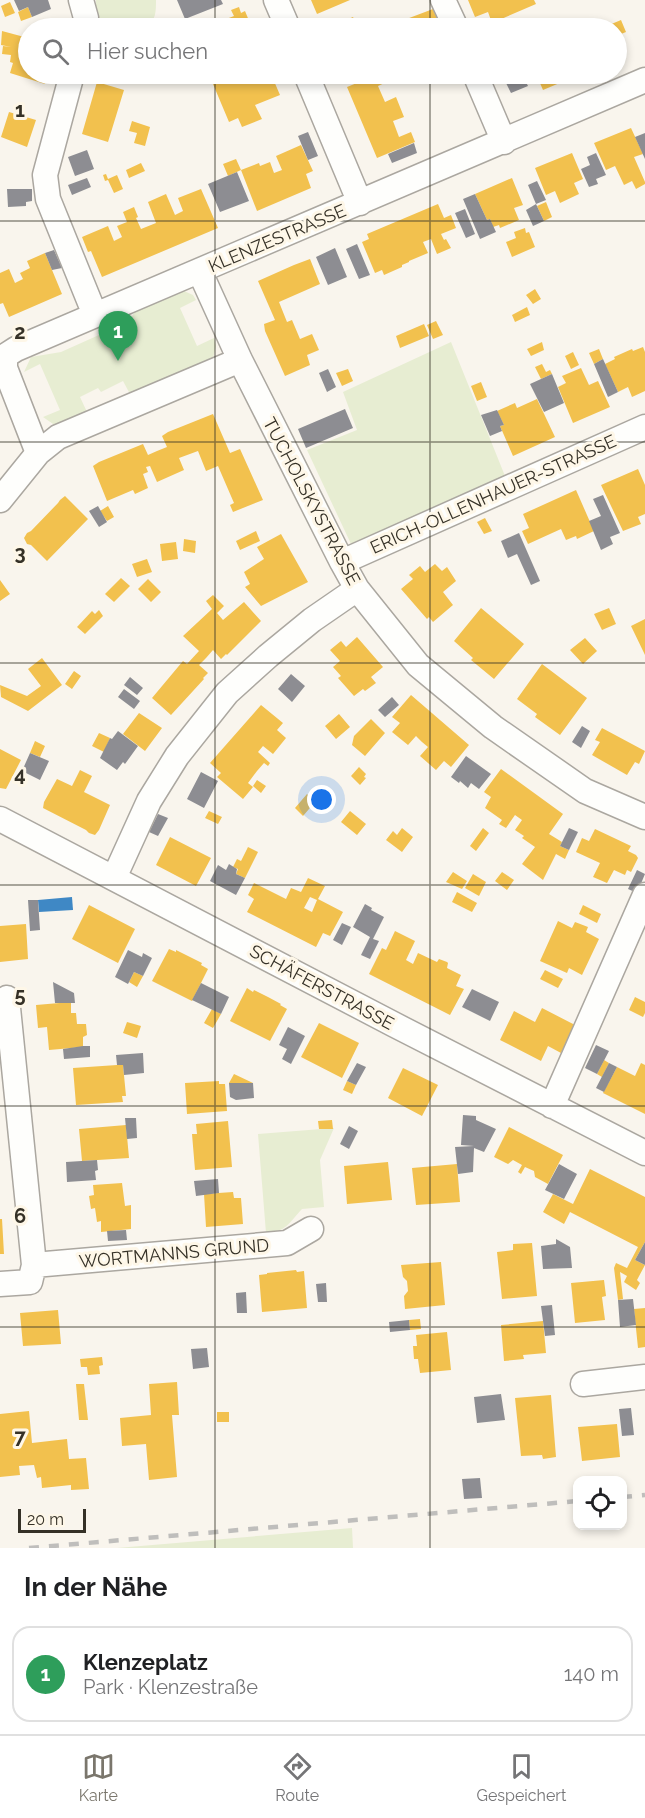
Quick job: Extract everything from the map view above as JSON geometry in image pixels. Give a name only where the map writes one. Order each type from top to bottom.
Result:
[{"type":"street","points":[[81,0],[86,18]]},
{"type":"street","points":[[276,0],[284,18]]},
{"type":"street","points":[[444,0],[452,18]]},
{"type":"street","name":"KLENZESTRASSE","points":[[38,453],[4,368],[3,354],[200,272],[645,80]]},
{"type":"street","points":[[69,84],[45,175],[48,199],[95,315]]},
{"type":"street","points":[[310,84],[360,202]]},
{"type":"street","points":[[479,84],[504,142]]},
{"type":"street","name":"TUCHOLSKYSTRASSE","points":[[200,272],[240,360],[342,562],[357,589],[418,665],[493,727],[585,791],[645,817]]},
{"type":"street","points":[[0,500],[38,453],[58,437],[240,360]]},
{"type":"street","name":"ERICH-OLLENHAUER-STRASSE","points":[[342,562],[645,427]]},
{"type":"street","points":[[114,879],[149,801],[177,756],[227,693],[312,620],[357,589]]},
{"type":"street","name":"SCHÄFERSTRASSE","points":[[0,819],[645,1153]]},
{"type":"street","points":[[552,1106],[645,895]]},
{"type":"street","points":[[0,1284],[30,1282],[34,1264],[7,998]]},
{"type":"street","name":"WORTMANNS GRUND","points":[[34,1264],[287,1243],[311,1229]]},
{"type":"street","points":[[583,1384],[645,1377]]},
{"type":"green space","points":[[96,0],[156,0],[154,18],[96,17]]},
{"type":"green space","points":[[184,291],[193,295],[196,300],[180,308],[197,346],[214,338],[216,346],[213,358],[130,394],[123,381],[101,392],[98,388],[80,397],[87,412],[56,426],[43,417],[60,410],[40,364],[24,372],[31,357],[61,352],[128,322],[137,309]]},
{"type":"green space","points":[[451,342],[505,476],[351,544],[307,450],[357,430],[343,392]]},
{"type":"green space","points":[[334,1128],[320,1160],[324,1207],[302,1209],[283,1229],[266,1233],[258,1134]]},
{"type":"green space","points":[[352,1528],[353,1548],[117,1548]]},
{"type":"building: Wohnen","points":[[311,0],[350,0],[317,14]]},
{"type":"building: Wohnen","points":[[468,0],[534,0],[536,4],[504,18],[490,18],[488,12],[475,17]]},
{"type":"building: Wohnen","points":[[10,2],[15,13],[5,17],[1,6]]},
{"type":"building: Wohnen","points":[[28,7],[32,17],[20,18],[18,12]]},
{"type":"building: Wohnen","points":[[239,7],[241,13],[245,11],[248,18],[229,18],[234,16],[231,10]]},
{"type":"building: Wohnen","points":[[433,9],[437,18],[409,18]]},
{"type":"building: Wohnen","points":[[2,31],[18,35],[18,76],[10,73],[13,63],[10,62],[11,55],[2,54],[3,46],[11,47],[1,45]]},
{"type":"building: Wohnen","points":[[96,84],[124,90],[108,142],[82,134]]},
{"type":"building: Wohnen","points":[[213,84],[275,84],[280,95],[255,105],[262,119],[242,127],[238,118],[229,122]]},
{"type":"building: Wohnen","points":[[354,84],[382,84],[378,86],[385,102],[396,97],[404,117],[393,121],[399,137],[411,132],[415,142],[377,158],[347,87]]},
{"type":"building: Wohnen","points":[[540,84],[557,84],[543,90]]},
{"type":"building: Wohnen","points":[[9,112],[36,120],[27,147],[1,137]]},
{"type":"building: Wohnen","points":[[132,121],[150,127],[145,146],[134,143],[137,133],[129,131]]},
{"type":"building: Wohnen","points":[[631,128],[643,154],[634,157],[645,182],[636,189],[632,181],[624,185],[615,166],[606,170],[594,143]]},
{"type":"building: Wohnen","points":[[301,145],[313,171],[306,174],[311,188],[257,211],[241,170],[259,163],[260,166],[270,162],[274,173],[282,170],[276,156]]},
{"type":"building: Wohnen","points":[[572,153],[583,179],[574,183],[579,194],[560,203],[555,191],[546,195],[535,168]]},
{"type":"building: Wohnen","points":[[236,159],[241,170],[228,176],[223,164]]},
{"type":"building: Wohnen","points":[[141,163],[145,171],[129,178],[126,170]]},
{"type":"building: Wohnen","points":[[106,174],[108,179],[117,175],[123,189],[114,193],[108,180],[105,181],[103,175]]},
{"type":"building: Wohnen","points":[[512,178],[523,205],[514,208],[519,220],[500,228],[499,225],[493,227],[490,219],[487,220],[475,194]]},
{"type":"building: Wohnen","points":[[201,189],[218,228],[102,277],[82,237],[108,226],[114,241],[122,237],[117,226],[127,222],[123,212],[134,207],[141,229],[156,223],[148,202],[166,194],[175,215],[183,211],[178,198]]},
{"type":"building: Wohnen","points":[[546,202],[552,217],[544,221],[537,206]]},
{"type":"building: Wohnen","points":[[438,204],[444,218],[451,215],[456,228],[441,234],[451,248],[437,254],[431,239],[423,242],[428,253],[384,275],[382,270],[375,273],[362,242],[369,239],[367,234]]},
{"type":"building: Wohnen","points":[[525,228],[535,247],[512,257],[506,242],[516,238],[514,232]]},
{"type":"building: Wohnen","points":[[45,253],[62,294],[9,317],[3,303],[0,304],[0,273],[9,269],[15,283],[23,279],[20,273],[30,268],[27,261]]},
{"type":"building: Wohnen","points":[[310,259],[320,284],[279,302],[287,322],[292,320],[300,339],[312,334],[319,350],[307,355],[310,365],[285,376],[265,331],[264,324],[275,320],[258,281]]},
{"type":"building: Wohnen","points":[[535,289],[541,299],[533,304],[526,295]]},
{"type":"building: Wohnen","points":[[527,307],[530,315],[515,322],[512,315]]},
{"type":"building: Wohnen","points":[[436,321],[443,335],[433,339],[427,325]]},
{"type":"building: Wohnen","points":[[424,324],[429,336],[400,348],[396,336]]},
{"type":"building: Wohnen","points":[[542,342],[544,350],[531,356],[527,349]]},
{"type":"building: Wohnen","points":[[643,347],[645,391],[632,397],[628,387],[618,392],[605,364],[615,359],[614,357]]},
{"type":"building: Wohnen","points":[[599,349],[603,359],[594,364],[589,353]]},
{"type":"building: Wohnen","points":[[573,352],[579,365],[571,369],[565,356]]},
{"type":"building: Wohnen","points":[[542,364],[546,372],[550,370],[552,374],[541,379],[535,367]]},
{"type":"building: Wohnen","points":[[581,368],[589,385],[598,381],[610,407],[573,423],[558,387],[566,383],[562,376]]},
{"type":"building: Wohnen","points":[[348,369],[353,381],[342,386],[336,373]]},
{"type":"building: Wohnen","points":[[481,382],[487,397],[477,401],[471,386]]},
{"type":"building: Wohnen","points":[[537,399],[555,437],[513,456],[500,426],[504,425],[497,411],[515,403],[517,408]]},
{"type":"building: Wohnen","points":[[213,414],[230,453],[240,449],[263,500],[233,512],[230,505],[234,503],[218,466],[206,471],[198,451],[179,458],[184,470],[157,482],[150,466],[146,467],[148,472],[143,474],[148,488],[135,494],[133,490],[107,501],[93,466],[143,444],[148,455],[167,447],[162,436]]},
{"type":"building: Wohnen","points":[[638,469],[645,485],[645,514],[638,517],[641,524],[623,531],[601,485]]},
{"type":"building: Wohnen","points":[[576,490],[594,531],[577,539],[576,536],[566,540],[561,529],[528,544],[522,531],[529,528],[523,514]]},
{"type":"building: Wohnen","points":[[65,496],[88,519],[47,561],[31,545],[27,544],[24,538]]},
{"type":"building: Wohnen","points":[[108,506],[114,517],[107,521],[100,511]]},
{"type":"building: Wohnen","points":[[485,518],[492,531],[484,534],[477,522]]},
{"type":"building: Wohnen","points":[[256,531],[260,541],[240,550],[236,541]]},
{"type":"building: Wohnen","points":[[281,534],[308,582],[261,606],[245,587],[250,584],[244,572],[264,559],[257,547]]},
{"type":"building: Wohnen","points":[[184,539],[196,541],[195,553],[183,551]]},
{"type":"building: Wohnen","points":[[176,542],[178,559],[162,561],[160,544]]},
{"type":"building: Wohnen","points":[[147,559],[152,572],[137,577],[132,564]]},
{"type":"building: Wohnen","points":[[435,564],[442,571],[447,567],[456,581],[443,592],[453,605],[433,622],[429,617],[427,619],[401,589],[413,579],[409,575],[420,566],[425,572]]},
{"type":"building: Wohnen","points":[[121,578],[130,586],[114,602],[105,594]]},
{"type":"building: Wohnen","points":[[148,579],[161,592],[151,602],[138,589]]},
{"type":"building: Wohnen","points":[[0,580],[10,594],[0,601]]},
{"type":"building: Wohnen","points":[[213,595],[224,606],[217,613],[223,620],[244,602],[261,621],[221,659],[213,650],[199,665],[208,673],[171,715],[152,698],[183,661],[187,664],[199,651],[183,636],[212,609],[206,601]]},
{"type":"building: Wohnen","points":[[481,608],[524,644],[494,679],[471,660],[473,658],[454,641]]},
{"type":"building: Wohnen","points":[[609,608],[616,624],[602,630],[594,614]]},
{"type":"building: Wohnen","points":[[99,610],[103,616],[85,634],[77,627],[92,611],[95,614]]},
{"type":"building: Wohnen","points":[[645,619],[645,655],[631,626]]},
{"type":"building: Wohnen","points":[[357,637],[383,667],[371,677],[376,683],[354,696],[338,678],[341,676],[333,667],[340,661],[330,650],[341,641],[346,647]]},
{"type":"building: Wohnen","points":[[585,638],[597,651],[583,664],[570,650]]},
{"type":"building: Wohnen","points":[[42,658],[62,685],[28,711],[1,697],[0,685],[27,696],[41,686],[28,669]]},
{"type":"building: Wohnen","points":[[542,664],[587,698],[560,735],[535,717],[537,714],[517,699]]},
{"type":"building: Wohnen","points":[[74,671],[81,676],[72,689],[65,684]]},
{"type":"building: Wohnen","points":[[411,695],[469,745],[451,767],[444,761],[436,770],[420,756],[428,747],[416,736],[408,745],[392,732],[400,723],[392,717]]},
{"type":"building: Wohnen","points":[[261,705],[283,723],[277,730],[286,738],[273,754],[263,746],[258,752],[270,763],[268,766],[264,763],[248,783],[253,787],[243,799],[217,777],[221,773],[210,763]]},
{"type":"building: Wohnen","points":[[139,713],[162,728],[145,751],[123,734]]},
{"type":"building: Wohnen","points":[[339,714],[350,727],[336,739],[325,726]]},
{"type":"building: Wohnen","points":[[371,719],[385,733],[365,756],[352,745],[354,736]]},
{"type":"building: Wohnen","points":[[602,728],[645,751],[639,764],[635,762],[627,775],[592,755],[600,742],[595,740]]},
{"type":"building: Wohnen","points":[[99,733],[110,738],[104,752],[92,746]]},
{"type":"building: Wohnen","points":[[35,741],[45,746],[40,757],[30,753]]},
{"type":"building: Wohnen","points":[[0,749],[21,760],[6,789],[0,788]]},
{"type":"building: Wohnen","points":[[359,767],[366,774],[364,777],[366,778],[360,785],[351,776]]},
{"type":"building: Wohnen","points":[[501,769],[563,814],[549,834],[562,842],[560,846],[569,850],[565,859],[556,854],[543,880],[522,864],[535,847],[515,830],[522,820],[515,815],[506,828],[499,824],[502,820],[485,808],[491,797],[484,792]]},
{"type":"building: Wohnen","points":[[80,770],[92,776],[84,792],[110,805],[95,835],[43,808],[57,779],[72,786]]},
{"type":"building: Wohnen","points":[[257,780],[266,786],[261,793],[253,786]]},
{"type":"building: Wohnen","points":[[307,794],[315,802],[303,816],[295,808]]},
{"type":"building: Wohnen","points":[[209,811],[222,817],[218,824],[205,818]]},
{"type":"building: Wohnen","points":[[350,811],[366,824],[357,835],[341,822]]},
{"type":"building: Wohnen","points":[[402,828],[413,837],[402,852],[386,840],[393,831],[397,835]]},
{"type":"building: Wohnen","points":[[483,828],[489,833],[476,851],[470,846]]},
{"type":"building: Wohnen","points":[[595,829],[631,846],[628,851],[638,858],[631,872],[627,870],[625,875],[614,870],[607,883],[593,877],[600,863],[576,852],[582,838],[589,841]]},
{"type":"building: Wohnen","points":[[170,837],[211,858],[196,886],[156,865]]},
{"type":"building: Wohnen","points":[[248,847],[258,852],[245,878],[236,874],[238,869],[233,867],[237,859],[241,861]]},
{"type":"building: Wohnen","points":[[453,872],[467,881],[462,889],[446,882]]},
{"type":"building: Wohnen","points":[[502,872],[514,880],[507,890],[495,881]]},
{"type":"building: Wohnen","points":[[473,874],[486,882],[479,896],[465,888]]},
{"type":"building: Wohnen","points":[[308,878],[325,886],[318,899],[343,912],[330,936],[323,933],[316,947],[247,912],[254,899],[248,895],[254,883],[286,899],[291,888],[301,892]],"holes":[[[310,897],[317,900],[312,912],[304,908]]]},
{"type":"building: Wohnen","points":[[457,892],[477,903],[472,912],[452,902]]},
{"type":"building: Wohnen","points":[[89,905],[135,929],[118,963],[72,939]]},
{"type":"building: Wohnen","points":[[583,905],[601,914],[597,923],[579,914]]},
{"type":"building: Wohnen","points":[[558,921],[572,928],[575,922],[588,927],[586,932],[599,939],[582,975],[569,968],[567,973],[540,961]]},
{"type":"building: Wohnen","points":[[26,924],[28,959],[0,962],[0,926]]},
{"type":"building: Wohnen","points":[[395,931],[415,941],[406,960],[413,964],[418,953],[437,962],[439,959],[447,962],[447,968],[461,975],[456,986],[464,989],[450,1015],[369,974],[382,948],[386,950]]},
{"type":"building: Wohnen","points":[[169,949],[176,952],[176,950],[202,963],[201,965],[208,969],[192,1001],[152,981]]},
{"type":"building: Wohnen","points":[[545,970],[563,979],[558,988],[540,979]]},
{"type":"building: Wohnen","points":[[134,972],[143,976],[137,987],[129,982]]},
{"type":"building: Wohnen","points":[[247,988],[287,1009],[270,1041],[230,1021]]},
{"type":"building: Wohnen","points":[[635,997],[645,1002],[643,1017],[629,1010]]},
{"type":"building: Wohnen","points":[[71,1002],[71,1013],[76,1013],[77,1024],[86,1024],[87,1035],[83,1037],[83,1047],[49,1050],[47,1027],[38,1028],[36,1005]]},
{"type":"building: Wohnen","points":[[542,1008],[575,1025],[561,1053],[548,1046],[541,1061],[500,1040],[514,1011],[535,1022]]},
{"type":"building: Wohnen","points":[[212,1009],[221,1014],[213,1028],[204,1023]]},
{"type":"building: Wohnen","points":[[127,1022],[141,1026],[137,1038],[123,1033]]},
{"type":"building: Wohnen","points":[[319,1023],[359,1043],[342,1078],[301,1057]]},
{"type":"building: Wohnen","points":[[604,1060],[609,1063],[602,1077],[597,1074]]},
{"type":"building: Wohnen","points":[[641,1063],[645,1065],[645,1114],[603,1093],[617,1067],[635,1076]]},
{"type":"building: Wohnen","points":[[123,1065],[126,1096],[122,1096],[123,1102],[76,1105],[73,1068]]},
{"type":"building: Wohnen","points":[[403,1068],[438,1085],[422,1116],[388,1098]]},
{"type":"building: Wohnen","points":[[234,1074],[253,1083],[229,1083]]},
{"type":"building: Wohnen","points":[[219,1081],[219,1084],[225,1084],[227,1111],[187,1114],[185,1083]]},
{"type":"building: Wohnen","points":[[347,1081],[356,1085],[352,1094],[343,1090]]},
{"type":"building: Wohnen","points":[[332,1120],[333,1129],[319,1129],[318,1121]]},
{"type":"building: Wohnen","points":[[228,1121],[232,1167],[195,1170],[192,1134],[197,1134],[196,1124]]},
{"type":"building: Wohnen","points":[[126,1125],[129,1158],[82,1161],[79,1129]]},
{"type":"building: Wohnen","points":[[509,1127],[563,1155],[548,1184],[535,1177],[534,1171],[525,1167],[521,1174],[518,1172],[522,1165],[513,1160],[508,1164],[494,1157]]},
{"type":"building: Wohnen","points":[[388,1162],[392,1200],[347,1204],[344,1166]]},
{"type":"building: Wohnen","points":[[457,1164],[460,1202],[416,1205],[412,1168]]},
{"type":"building: Wohnen","points":[[590,1169],[645,1197],[645,1242],[635,1260],[645,1265],[637,1280],[640,1283],[636,1290],[624,1282],[627,1276],[620,1272],[623,1299],[618,1300],[614,1268],[616,1263],[627,1268],[638,1247],[570,1212],[564,1224],[543,1212],[553,1194],[573,1204]]},
{"type":"building: Wohnen","points":[[122,1183],[125,1206],[131,1205],[131,1229],[101,1232],[101,1221],[97,1222],[95,1208],[91,1209],[89,1196],[94,1195],[93,1185]]},
{"type":"building: Wohnen","points":[[233,1192],[234,1198],[241,1198],[243,1224],[206,1227],[204,1194]]},
{"type":"building: Wohnen","points":[[0,1219],[2,1219],[4,1254],[0,1254]]},
{"type":"building: Wohnen","points":[[532,1243],[537,1296],[502,1299],[497,1252],[513,1250],[513,1244]]},
{"type":"building: Wohnen","points":[[441,1262],[445,1305],[405,1309],[404,1296],[408,1291],[401,1265]]},
{"type":"building: Wohnen","points":[[296,1270],[297,1272],[304,1271],[307,1308],[262,1312],[259,1275]]},
{"type":"building: Wohnen","points":[[604,1280],[606,1296],[602,1297],[605,1320],[575,1323],[571,1283]]},
{"type":"building: Wohnen","points":[[645,1308],[645,1347],[638,1348],[634,1309]]},
{"type":"building: Wohnen","points":[[58,1310],[61,1344],[23,1346],[20,1313]]},
{"type":"building: Wohnen","points":[[420,1319],[421,1329],[410,1330],[409,1320]]},
{"type":"building: Wohnen","points":[[543,1321],[546,1353],[523,1355],[524,1359],[504,1361],[501,1325]]},
{"type":"building: Wohnen","points":[[447,1332],[451,1370],[420,1373],[418,1359],[414,1359],[413,1346],[417,1346],[416,1335]]},
{"type":"building: Wohnen","points":[[102,1357],[103,1365],[99,1366],[100,1374],[88,1375],[87,1367],[81,1367],[80,1359]]},
{"type":"building: Wohnen","points":[[177,1382],[179,1415],[172,1415],[177,1477],[149,1480],[146,1444],[122,1446],[120,1418],[151,1415],[149,1384]]},
{"type":"building: Wohnen","points":[[76,1384],[84,1384],[88,1420],[79,1420]]},
{"type":"building: Wohnen","points":[[551,1395],[556,1457],[543,1459],[542,1455],[521,1456],[515,1398]]},
{"type":"building: Wohnen","points":[[29,1411],[32,1443],[67,1439],[69,1459],[86,1458],[89,1489],[71,1490],[71,1485],[42,1488],[41,1477],[37,1478],[34,1465],[19,1466],[20,1475],[0,1477],[0,1414]]},
{"type":"building: Wohnen","points":[[217,1412],[229,1412],[229,1422],[217,1422]]},
{"type":"building: Wohnen","points":[[617,1424],[620,1457],[582,1461],[578,1427]]},
{"type":"building: Schulen","points":[[72,897],[73,910],[39,912],[38,900]]},
{"type":"building: Industrie","points":[[14,0],[48,0],[51,9],[32,17],[28,7],[19,11]]},
{"type":"building: Industrie","points":[[177,0],[221,0],[223,4],[188,18],[185,18]]},
{"type":"building: Industrie","points":[[506,84],[527,84],[528,86],[511,93]]},
{"type":"building: Industrie","points":[[308,132],[318,156],[308,160],[298,136]]},
{"type":"building: Industrie","points":[[645,133],[645,159],[635,137]]},
{"type":"building: Industrie","points":[[414,143],[417,153],[392,163],[388,154]]},
{"type":"building: Industrie","points":[[87,150],[94,169],[75,176],[68,157]]},
{"type":"building: Industrie","points":[[596,153],[606,175],[596,179],[598,184],[589,187],[581,169],[590,165],[587,157]]},
{"type":"building: Industrie","points":[[237,172],[249,201],[220,212],[208,184]]},
{"type":"building: Industrie","points":[[87,178],[91,187],[72,195],[68,185]]},
{"type":"building: Industrie","points":[[537,181],[546,200],[536,204],[528,185]]},
{"type":"building: Industrie","points":[[7,189],[32,189],[32,201],[26,202],[26,206],[8,207]]},
{"type":"building: Industrie","points":[[475,194],[487,220],[490,219],[496,232],[480,239],[463,199]]},
{"type":"building: Industrie","points":[[536,204],[544,221],[533,226],[526,210]]},
{"type":"building: Industrie","points":[[465,209],[475,234],[466,238],[455,213]]},
{"type":"building: Industrie","points":[[357,244],[370,275],[359,279],[346,249]]},
{"type":"building: Industrie","points":[[335,248],[347,277],[328,285],[316,257]]},
{"type":"building: Industrie","points":[[54,250],[62,268],[52,270],[45,253]]},
{"type":"building: Industrie","points":[[603,359],[618,392],[608,397],[594,364]]},
{"type":"building: Industrie","points":[[328,369],[336,387],[327,392],[319,373]]},
{"type":"building: Industrie","points":[[552,374],[564,403],[544,412],[530,384]]},
{"type":"building: Industrie","points":[[345,409],[353,428],[306,448],[298,429]]},
{"type":"building: Industrie","points":[[497,410],[504,425],[500,426],[502,431],[490,436],[481,415]]},
{"type":"building: Industrie","points":[[603,495],[620,533],[610,537],[613,544],[601,550],[589,521],[601,516],[593,499]]},
{"type":"building: Industrie","points":[[98,506],[107,522],[99,527],[89,511]]},
{"type":"building: Industrie","points":[[519,533],[540,581],[531,585],[517,554],[508,558],[501,541]]},
{"type":"building: Industrie","points":[[291,674],[305,686],[292,702],[278,689]]},
{"type":"building: Industrie","points":[[130,677],[143,688],[137,695],[124,685]]},
{"type":"building: Industrie","points":[[124,689],[140,701],[134,709],[118,697]]},
{"type":"building: Industrie","points":[[392,697],[399,705],[385,717],[378,710]]},
{"type":"building: Industrie","points":[[582,726],[590,731],[581,748],[572,742]]},
{"type":"building: Industrie","points":[[118,731],[138,746],[125,764],[123,762],[117,770],[100,758],[110,738],[112,739]]},
{"type":"building: Industrie","points":[[30,753],[49,761],[40,780],[22,771]]},
{"type":"building: Industrie","points":[[466,756],[491,774],[479,789],[471,783],[468,788],[451,777]]},
{"type":"building: Industrie","points":[[201,772],[218,781],[204,808],[187,799]]},
{"type":"building: Industrie","points":[[158,814],[168,818],[158,836],[149,832]]},
{"type":"building: Industrie","points":[[569,828],[578,832],[569,850],[560,846]]},
{"type":"building: Industrie","points":[[229,864],[237,869],[236,874],[245,878],[236,895],[210,881],[218,865],[226,870]]},
{"type":"building: Industrie","points":[[637,870],[645,874],[637,893],[628,889]]},
{"type":"building: Industrie","points":[[28,900],[38,900],[40,930],[30,931]]},
{"type":"building: Industrie","points":[[365,904],[384,917],[373,939],[379,941],[370,959],[361,955],[370,937],[353,927]]},
{"type":"building: Industrie","points":[[342,923],[351,927],[342,945],[333,940]]},
{"type":"building: Industrie","points":[[128,950],[142,957],[143,953],[152,958],[143,976],[134,972],[128,984],[115,977]]},
{"type":"building: Industrie","points":[[53,982],[74,993],[75,1003],[55,1003]]},
{"type":"building: Industrie","points":[[201,983],[229,997],[221,1014],[192,1000]]},
{"type":"building: Industrie","points":[[472,989],[499,1002],[490,1021],[462,1007]]},
{"type":"building: Industrie","points":[[288,1027],[305,1036],[291,1064],[282,1059],[287,1049],[279,1045]]},
{"type":"building: Industrie","points":[[596,1045],[609,1051],[597,1074],[585,1068]]},
{"type":"building: Industrie","points":[[90,1046],[90,1057],[64,1059],[63,1049]]},
{"type":"building: Industrie","points":[[143,1053],[144,1073],[124,1075],[123,1065],[117,1065],[116,1055]]},
{"type":"building: Industrie","points":[[357,1063],[366,1067],[356,1085],[347,1081]]},
{"type":"building: Industrie","points":[[609,1063],[617,1067],[604,1092],[596,1088]]},
{"type":"building: Industrie","points":[[229,1083],[253,1083],[254,1098],[236,1100],[230,1097]]},
{"type":"building: Industrie","points":[[463,1115],[476,1116],[476,1120],[496,1129],[484,1152],[474,1148],[473,1172],[458,1174],[455,1147],[474,1146],[461,1145]]},
{"type":"building: Industrie","points":[[125,1118],[136,1118],[137,1138],[127,1139]]},
{"type":"building: Industrie","points":[[349,1126],[358,1131],[349,1149],[340,1144]]},
{"type":"building: Industrie","points":[[97,1160],[96,1180],[67,1182],[66,1162]]},
{"type":"building: Industrie","points":[[559,1164],[577,1174],[564,1199],[545,1190]]},
{"type":"building: Industrie","points":[[218,1179],[219,1193],[196,1196],[194,1181]]},
{"type":"building: Industrie","points":[[126,1230],[127,1240],[108,1241],[107,1231]]},
{"type":"building: Industrie","points":[[556,1239],[570,1247],[572,1268],[543,1269],[541,1246],[556,1244]]},
{"type":"building: Industrie","points":[[645,1242],[645,1265],[635,1260]]},
{"type":"building: Industrie","points":[[326,1283],[327,1302],[318,1302],[316,1284]]},
{"type":"building: Industrie","points":[[246,1292],[247,1313],[237,1313],[236,1293]]},
{"type":"building: Industrie","points":[[633,1299],[636,1325],[620,1327],[618,1300]]},
{"type":"building: Industrie","points":[[552,1305],[555,1335],[545,1336],[541,1306]]},
{"type":"building: Industrie","points":[[409,1320],[410,1330],[390,1332],[389,1322]]},
{"type":"building: Industrie","points":[[207,1348],[209,1367],[193,1369],[191,1349]]},
{"type":"building: Industrie","points":[[501,1394],[505,1420],[477,1423],[474,1397]]},
{"type":"building: Industrie","points":[[631,1408],[634,1435],[622,1436],[619,1409]]},
{"type":"building: Industrie","points":[[480,1478],[482,1498],[464,1499],[462,1479]]},
{"type":"railway","points":[[627,1497],[645,1495]]},
{"type":"railway","points":[[29,1548],[573,1501]]},
{"type":"place","name":"Klenzeplatz","points":[[118,361]]}]
